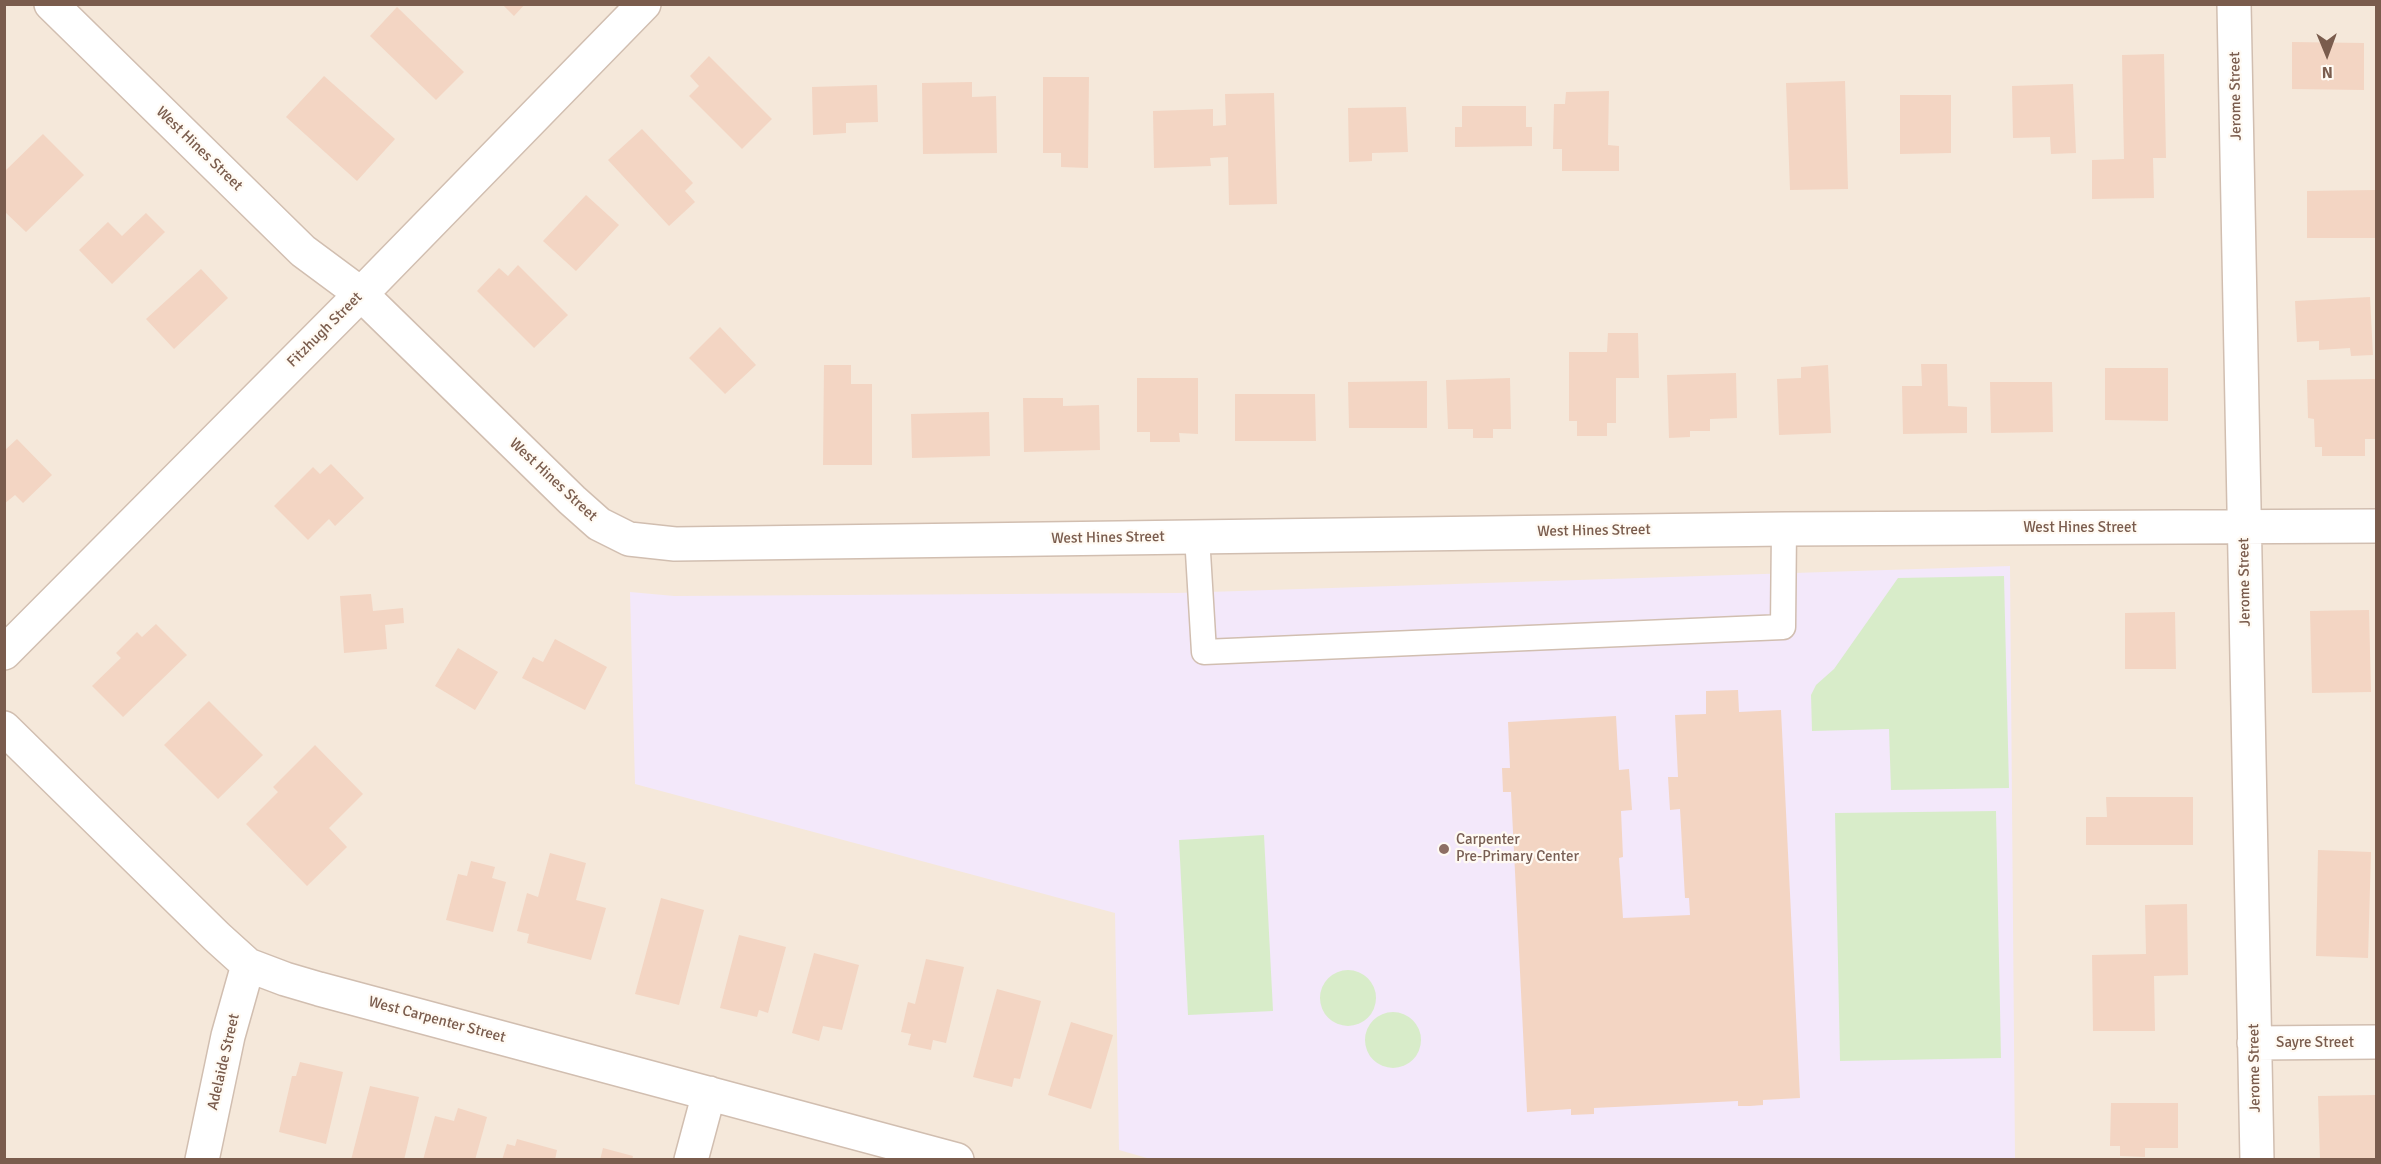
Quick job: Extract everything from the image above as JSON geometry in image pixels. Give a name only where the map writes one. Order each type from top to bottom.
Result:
[{"type":"street","name":"West Hines Street","points":[[51,4],[303,251],[361,294],[572,501],[599,524],[629,539],[675,544],[1784,529],[2376,526]]},
{"type":"street","name":"Fitzhugh Street","points":[[4,653],[361,294],[644,4]]},
{"type":"street","name":"Jerome Street","points":[[2234,4],[2257,1160]]},
{"type":"street","name":"West Carpenter Street","points":[[4,728],[248,965],[319,989],[957,1160]]},
{"type":"street","name":"Adelaide Street","points":[[202,1160],[228,1036],[248,965]]},
{"type":"street","name":"Sayre Street","points":[[2254,1043],[2376,1042]]},
{"type":"street","points":[[691,1160],[709,1093]]},
{"type":"lane","points":[[1197,536],[1204,652],[1783,627],[1784,529]]},
{"type":"shaded area","points":[[5,5],[2376,5],[2376,1159],[5,1159]]},
{"type":"shaded area","name":"Carpenter Pre-Primary Center","points":[[2010,566],[2015,1159],[1154,1160],[1119,1150],[1115,913],[635,784],[630,592],[674,596],[1177,593]]},
{"type":"green space","points":[[2004,576],[2009,788],[1891,790],[1889,729],[1812,731],[1811,695],[1816,685],[1834,669],[1898,578]]},
{"type":"green space","points":[[1996,811],[2001,1058],[1840,1061],[1835,813]]},
{"type":"green space","points":[[1264,835],[1273,1011],[1188,1015],[1179,840]]},
{"type":"green space","points":[[1343,970],[1353,970],[1368,978],[1374,987],[1376,998],[1374,1009],[1368,1018],[1353,1026],[1343,1026],[1332,1021],[1325,1014],[1320,1003],[1320,993],[1325,982],[1332,975]]},
{"type":"green space","points":[[1393,1012],[1408,1017],[1416,1025],[1421,1040],[1416,1055],[1408,1063],[1393,1068],[1378,1063],[1370,1055],[1365,1040],[1370,1025],[1378,1017]]},
{"type":"building","points":[[502,4],[525,4],[514,16]]},
{"type":"building","points":[[397,7],[464,72],[436,100],[370,36]]},
{"type":"building","points":[[2292,42],[2364,43],[2364,90],[2292,89]]},
{"type":"building","points":[[2164,54],[2166,158],[2153,158],[2154,198],[2092,199],[2092,160],[2124,159],[2122,55]]},
{"type":"building","points":[[709,56],[772,119],[742,149],[689,96],[699,86],[690,76]]},
{"type":"building","points":[[324,76],[395,139],[357,181],[286,117]]},
{"type":"building","points":[[1043,77],[1089,77],[1088,168],[1061,167],[1061,153],[1043,153]]},
{"type":"building","points":[[1845,81],[1848,189],[1790,190],[1786,83]]},
{"type":"building","points":[[972,82],[972,97],[996,96],[997,153],[923,154],[922,83]]},
{"type":"building","points":[[2073,84],[2076,153],[2051,154],[2050,137],[2013,138],[2012,86]]},
{"type":"building","points":[[877,85],[878,122],[846,123],[846,133],[813,135],[812,87]]},
{"type":"building","points":[[1609,91],[1608,145],[1619,146],[1619,171],[1562,171],[1562,149],[1553,149],[1554,104],[1565,104],[1566,92]]},
{"type":"building","points":[[1274,93],[1277,204],[1229,205],[1228,157],[1210,158],[1211,166],[1154,168],[1153,111],[1213,109],[1213,126],[1226,125],[1225,94]]},
{"type":"building","points":[[1900,95],[1951,95],[1951,153],[1900,154]]},
{"type":"building","points":[[1462,106],[1526,106],[1526,127],[1532,127],[1532,146],[1455,147],[1455,127],[1462,127]]},
{"type":"building","points":[[1406,107],[1408,152],[1372,153],[1372,161],[1349,162],[1348,108]]},
{"type":"building","points":[[642,129],[693,183],[685,191],[695,202],[669,226],[608,160]]},
{"type":"building","points":[[43,134],[84,175],[26,232],[4,211],[4,172]]},
{"type":"building","points":[[2375,190],[2375,238],[2307,238],[2307,191]]},
{"type":"building","points":[[586,195],[619,225],[576,271],[543,241]]},
{"type":"building","points":[[146,213],[165,232],[112,284],[79,250],[108,222],[122,236]]},
{"type":"building","points":[[518,265],[568,315],[534,348],[477,291],[499,268],[508,276]]},
{"type":"building","points":[[201,269],[228,298],[174,349],[146,319]]},
{"type":"building","points":[[2370,297],[2373,355],[2351,356],[2350,348],[2319,350],[2319,341],[2297,342],[2295,301]]},
{"type":"building","points":[[720,327],[756,365],[725,394],[689,358]]},
{"type":"building","points":[[1608,333],[1638,333],[1639,378],[1616,378],[1616,423],[1607,423],[1607,436],[1577,436],[1577,421],[1569,421],[1569,352],[1607,352]]},
{"type":"building","points":[[1921,364],[1947,364],[1948,406],[1967,407],[1967,433],[1903,434],[1902,386],[1922,386]]},
{"type":"building","points":[[824,365],[851,365],[851,384],[872,384],[872,465],[823,465]]},
{"type":"building","points":[[1828,365],[1831,433],[1779,435],[1777,379],[1801,378],[1801,367]]},
{"type":"building","points":[[2105,368],[2168,368],[2168,421],[2105,420]]},
{"type":"building","points":[[1736,373],[1737,418],[1710,419],[1710,431],[1690,431],[1690,437],[1669,438],[1667,375]]},
{"type":"building","points":[[1137,378],[1198,378],[1198,434],[1179,433],[1180,442],[1150,442],[1150,432],[1137,432]]},
{"type":"building","points":[[1510,378],[1511,429],[1493,429],[1493,438],[1473,438],[1473,429],[1448,429],[1446,380]]},
{"type":"building","points":[[2376,379],[2376,439],[2365,439],[2365,456],[2322,456],[2322,447],[2315,447],[2314,419],[2308,418],[2307,380]]},
{"type":"building","points":[[1427,381],[1427,428],[1349,428],[1348,382]]},
{"type":"building","points":[[1990,382],[2052,382],[2053,432],[1991,433]]},
{"type":"building","points":[[1235,394],[1315,394],[1316,441],[1235,441]]},
{"type":"building","points":[[1023,398],[1063,398],[1063,406],[1099,405],[1100,450],[1024,452]]},
{"type":"building","points":[[989,412],[990,456],[912,458],[911,414]]},
{"type":"building","points":[[17,439],[52,475],[23,503],[15,495],[4,504],[4,451]]},
{"type":"building","points":[[331,464],[364,498],[335,526],[329,519],[308,540],[274,506],[313,467],[320,474]]},
{"type":"building","points":[[371,594],[373,611],[403,608],[404,623],[385,625],[387,649],[344,653],[340,596]]},
{"type":"building","points":[[2369,610],[2371,692],[2312,693],[2310,611]]},
{"type":"building","points":[[2175,612],[2176,669],[2125,669],[2125,613]]},
{"type":"building","points":[[156,624],[187,655],[123,717],[92,686],[121,658],[116,653],[137,632],[142,637]]},
{"type":"building","points":[[555,639],[607,667],[585,710],[522,678],[533,657],[543,662]]},
{"type":"building","points":[[458,648],[498,672],[475,710],[435,686]]},
{"type":"building","points":[[1738,690],[1739,712],[1781,710],[1800,1098],[1763,1100],[1763,1105],[1750,1106],[1738,1106],[1738,1101],[1594,1108],[1594,1114],[1571,1115],[1571,1109],[1527,1112],[1511,792],[1503,792],[1502,768],[1510,768],[1508,722],[1616,716],[1619,770],[1629,769],[1632,810],[1621,811],[1623,857],[1619,858],[1623,918],[1690,915],[1689,898],[1685,898],[1680,809],[1670,810],[1668,777],[1678,777],[1675,715],[1706,714],[1706,691]]},
{"type":"building","points":[[209,701],[263,755],[218,799],[164,745]]},
{"type":"building","points":[[315,745],[363,794],[329,828],[347,847],[307,886],[246,824],[278,792],[273,787]]},
{"type":"building","points":[[2106,797],[2193,797],[2193,845],[2086,845],[2086,817],[2107,817]]},
{"type":"building","points":[[2318,850],[2371,852],[2368,958],[2316,956]]},
{"type":"building","points":[[550,853],[586,863],[576,900],[606,908],[591,960],[527,943],[529,934],[517,931],[527,893],[538,897]]},
{"type":"building","points":[[471,861],[495,867],[492,878],[506,882],[493,932],[446,920],[458,874],[467,876]]},
{"type":"building","points":[[661,898],[704,910],[679,1005],[635,994]]},
{"type":"building","points":[[2187,904],[2188,975],[2154,976],[2155,1031],[2093,1031],[2092,955],[2146,954],[2145,905]]},
{"type":"building","points":[[739,935],[786,947],[768,1013],[759,1010],[757,1017],[720,1008]]},
{"type":"building","points":[[814,953],[859,965],[842,1030],[823,1026],[819,1041],[792,1033]]},
{"type":"building","points":[[926,959],[964,967],[946,1043],[933,1040],[931,1050],[908,1045],[911,1034],[901,1032],[908,1002],[915,1004]]},
{"type":"building","points":[[997,989],[1041,1001],[1020,1079],[1014,1078],[1012,1087],[973,1077]]},
{"type":"building","points":[[1071,1022],[1113,1035],[1091,1109],[1048,1095]]},
{"type":"building","points":[[300,1062],[343,1072],[326,1144],[279,1132],[292,1076],[296,1076]]},
{"type":"building","points":[[370,1086],[419,1097],[404,1160],[351,1160]]},
{"type":"building","points":[[2376,1095],[2376,1160],[2320,1160],[2318,1096]]},
{"type":"building","points":[[2111,1103],[2178,1103],[2178,1148],[2145,1148],[2145,1157],[2120,1156],[2120,1146],[2110,1146]]},
{"type":"building","points":[[458,1108],[487,1117],[475,1160],[423,1160],[435,1116],[454,1121]]},
{"type":"building","points":[[517,1139],[557,1150],[555,1160],[502,1160],[507,1144],[515,1146]]},
{"type":"building","points":[[603,1148],[633,1156],[632,1160],[600,1160]]},
{"type":"place","name":"Carpenter Pre-Primary Center","points":[[1444,849]]}]
